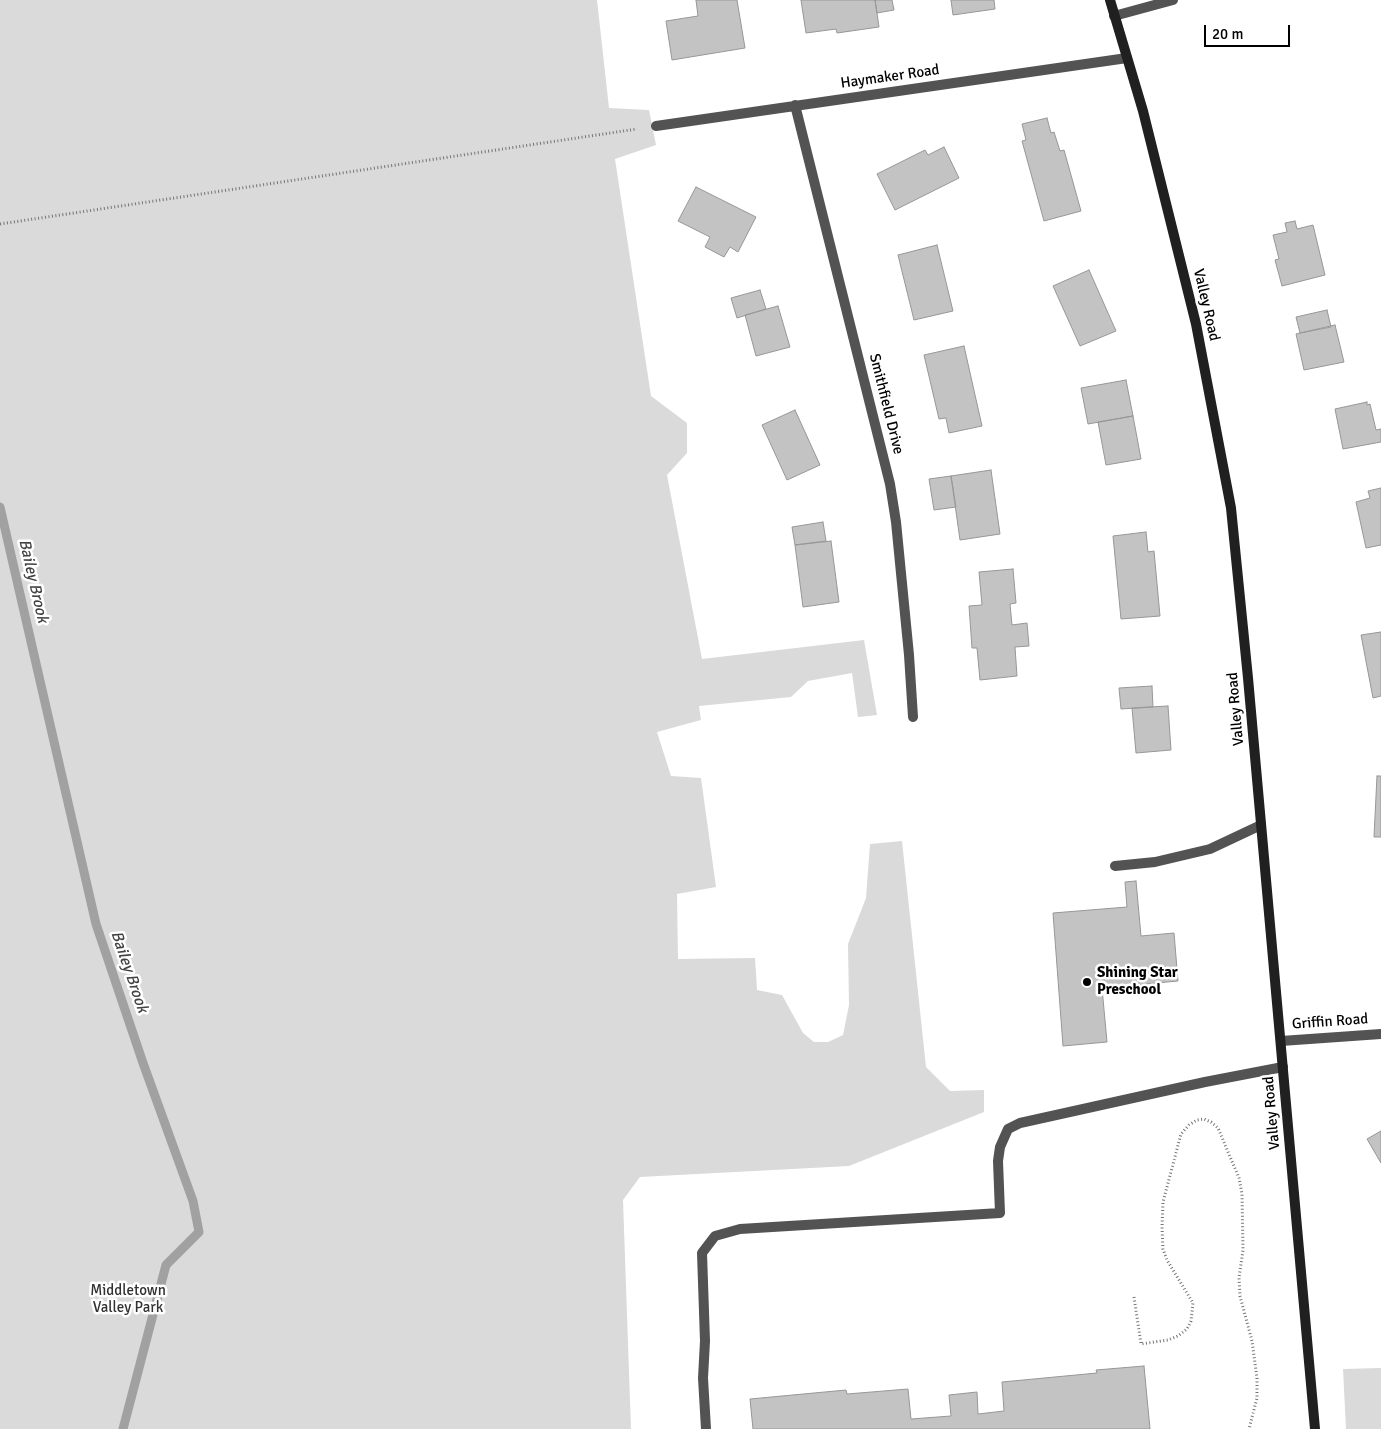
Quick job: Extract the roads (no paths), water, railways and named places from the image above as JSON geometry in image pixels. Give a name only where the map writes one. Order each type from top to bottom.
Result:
[{"type":"main road","name":"Valley Road","points":[[1110,0],[1143,111],[1196,324],[1231,508],[1315,1429]]},
{"type":"street","points":[[1114,16],[1173,0]]},
{"type":"street","name":"Haymaker Road","points":[[656,126],[1127,58]]},
{"type":"street","name":"Smithfield Drive","points":[[794,105],[890,484],[896,522],[913,717]]},
{"type":"street","points":[[1115,866],[1155,862],[1210,849],[1261,825]]},
{"type":"street","name":"Griffin Road","points":[[1280,1040],[1381,1034]]},
{"type":"street","points":[[706,1429],[703,1378],[705,1342],[702,1252],[715,1236],[740,1230],[1000,1213],[998,1161],[1000,1147],[1008,1130],[1020,1123],[1205,1082],[1283,1068]]},
{"type":"waterway","name":"Bailey Brook","points":[[0,507],[96,924],[143,1063],[193,1201],[199,1232],[166,1265],[123,1429]]},
{"type":"place","name":"Shining Star Preschool","points":[[1087,982]]},
{"type":"park label","name":"Middletown Valley Park","points":[[128,1300]]}]
